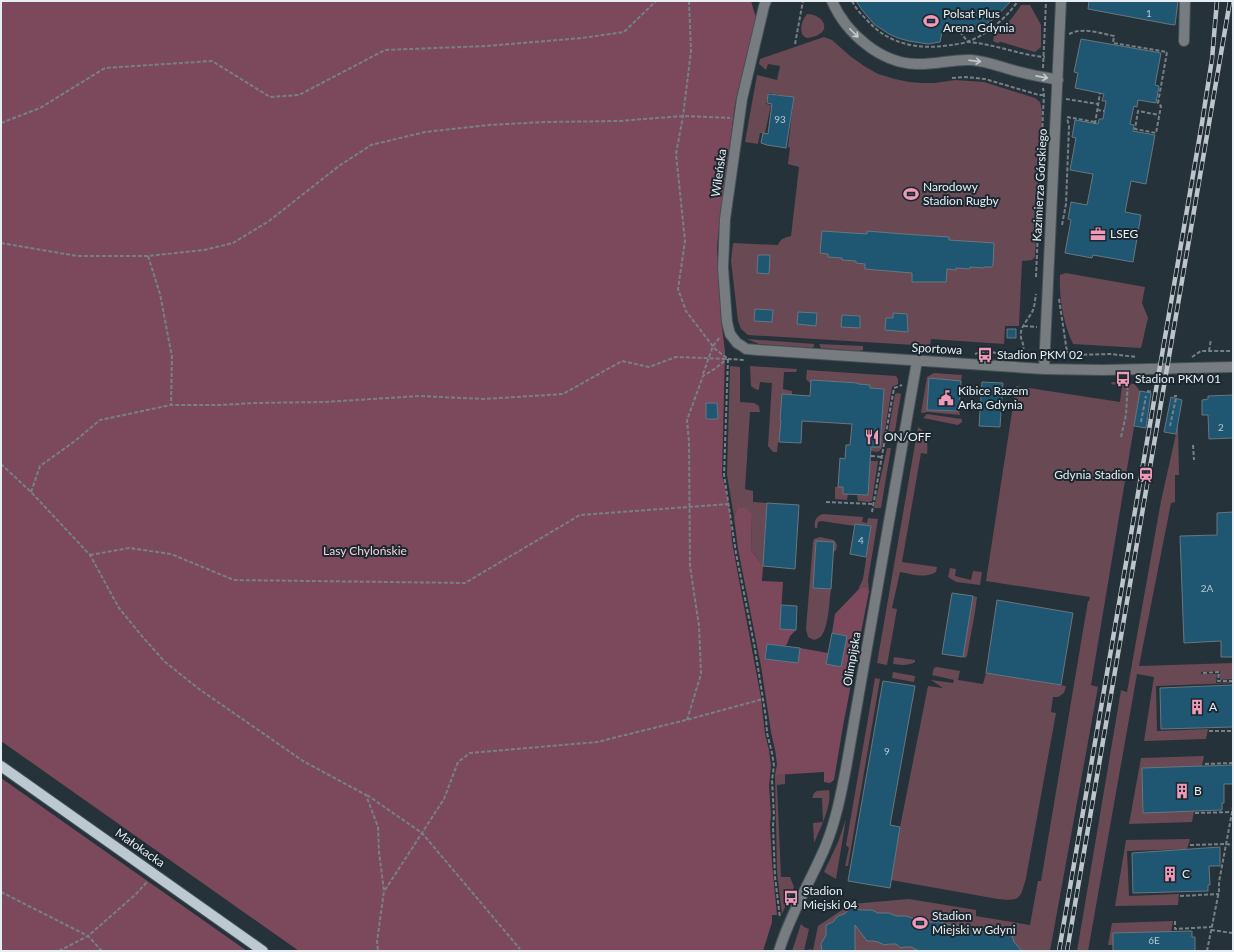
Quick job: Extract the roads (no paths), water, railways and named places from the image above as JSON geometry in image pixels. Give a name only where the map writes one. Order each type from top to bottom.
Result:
[{"type":"main road","name":"Małokacka","points":[[1,766],[263,951]]},
{"type":"street","points":[[832,1],[838,13],[855,35],[873,50],[894,60],[917,64],[972,60],[1058,80]]},
{"type":"street","name":"Kazimierza Górskiego","points":[[1044,369],[1061,1]]},
{"type":"street","points":[[1184,40],[1180,17],[1185,1]]},
{"type":"street","name":"Wileńska","points":[[737,344],[730,334],[728,327],[724,275],[724,243],[742,99],[765,3]]},
{"type":"street","name":"Sportowa","points":[[737,344],[752,350],[1044,369],[1109,370],[1233,367]]},
{"type":"street","name":"Olimpijska","points":[[779,951],[789,922],[826,845],[838,808],[917,361]]},
{"type":"railway","points":[[1059,951],[1202,123],[1212,59],[1217,1]]},
{"type":"railway","points":[[1067,951],[1230,1]]},
{"type":"place","name":"Polsat Plus Arena Gdynia","points":[[931,21]]},
{"type":"place","name":"Narodowy Stadion Rugby","points":[[911,194]]},
{"type":"place","name":"LSEG","points":[[1098,234]]},
{"type":"place","name":"Stadion PKM 02","points":[[985,355]]},
{"type":"place","name":"Stadion PKM 01","points":[[1123,379]]},
{"type":"place","name":"Kibice Razem Arka Gdynia","points":[[946,398]]},
{"type":"place","name":"ON/OFF","points":[[872,437]]},
{"type":"place","name":"Gdynia Stadion","points":[[1146,475]]},
{"type":"place","name":"A","points":[[1197,707]]},
{"type":"place","name":"B","points":[[1182,791]]},
{"type":"place","name":"C","points":[[1170,874]]},
{"type":"place","name":"Stadion Miejski 04","points":[[791,898]]},
{"type":"place","name":"Stadion Miejski w Gdyni","points":[[920,923]]},
{"type":"park label","name":"Lasy Chylońskie","points":[[365,551]]}]
